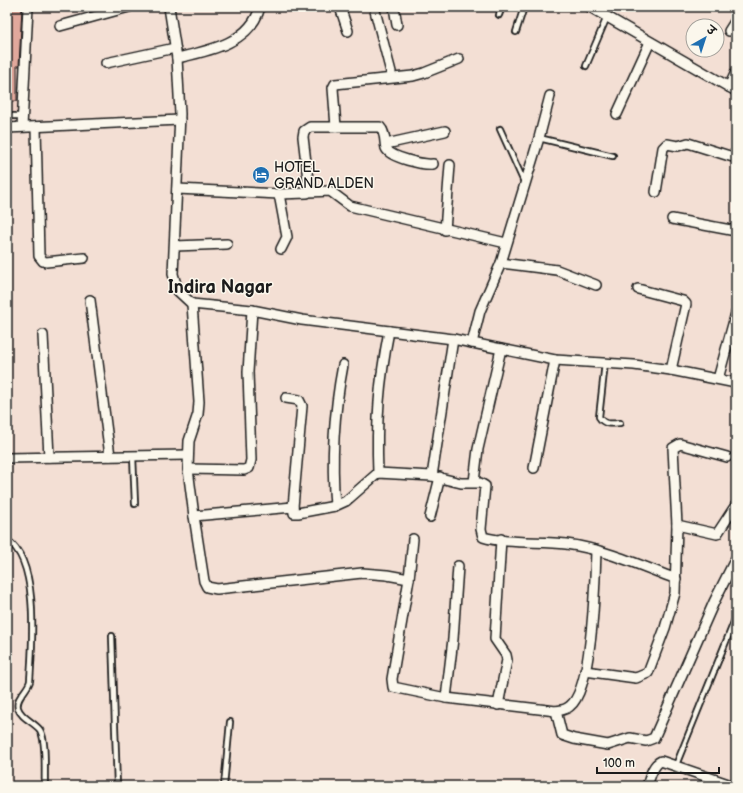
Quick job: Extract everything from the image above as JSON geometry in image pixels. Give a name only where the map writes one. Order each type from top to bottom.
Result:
[{"type":"street","points":[[22,127],[28,7]]},
{"type":"street","points":[[60,26],[129,7]]},
{"type":"street","points":[[169,7],[177,58],[180,120],[173,274],[178,291],[192,304],[252,310],[302,320],[453,339],[555,360],[605,363],[671,370],[736,383]]},
{"type":"street","points":[[177,58],[209,51],[227,44],[248,27],[258,14],[260,7]]},
{"type":"street","points":[[340,7],[348,31]]},
{"type":"street","points":[[374,7],[391,72]]},
{"type":"street","points":[[394,7],[397,25]]},
{"type":"street","points":[[590,7],[732,89],[736,72]]},
{"type":"street","points":[[729,32],[736,20]]},
{"type":"street","points":[[617,114],[650,42]]},
{"type":"street","points":[[106,63],[175,48]]},
{"type":"street","points":[[336,127],[335,84],[413,76],[459,59]]},
{"type":"street","points":[[472,343],[480,311],[502,263],[506,243],[540,138],[550,96]]},
{"type":"street","points":[[7,128],[180,120]]},
{"type":"street","points":[[36,127],[39,256],[46,262],[84,258]]},
{"type":"street","points":[[308,192],[303,134],[306,128],[310,127],[380,127],[384,134],[388,151],[422,164],[434,164]]},
{"type":"street","points":[[386,144],[444,131]]},
{"type":"street","points":[[656,192],[663,148],[667,144],[678,146],[688,143],[736,158]]},
{"type":"street","points":[[445,230],[450,165]]},
{"type":"street","points":[[177,189],[279,194],[304,194],[308,192],[330,191],[350,206],[445,230],[506,243]]},
{"type":"street","points":[[279,194],[287,237],[281,249]]},
{"type":"street","points":[[672,219],[736,231]]},
{"type":"street","points":[[174,246],[227,244]]},
{"type":"street","points":[[502,263],[557,270],[596,285]]},
{"type":"street","points":[[638,289],[683,301],[686,304],[671,370]]},
{"type":"street","points":[[90,300],[110,456]]},
{"type":"street","points":[[192,304],[199,402],[188,454],[188,469],[204,581],[207,587],[211,589],[362,573],[387,575],[409,580]]},
{"type":"street","points":[[188,469],[244,470],[249,468],[251,460],[248,372],[252,310]]},
{"type":"street","points":[[718,379],[736,313]]},
{"type":"street","points":[[378,473],[376,432],[380,374],[389,331]]},
{"type":"street","points":[[42,335],[50,457]]},
{"type":"street","points":[[430,517],[453,339]]},
{"type":"street","points":[[474,482],[478,449],[501,349]]},
{"type":"street","points":[[534,468],[555,360]]},
{"type":"street","points":[[335,506],[333,466],[334,425],[343,365]]},
{"type":"street","points":[[286,398],[299,400],[302,406],[293,506],[296,514],[335,506],[353,496],[378,473],[436,476],[461,483],[474,482],[483,485],[485,489],[481,533],[483,537],[488,539],[566,544],[596,550],[622,558],[676,580]]},
{"type":"street","points":[[585,671],[636,678],[648,673],[671,608],[676,580],[677,525],[673,452],[675,445],[680,444],[727,457]]},
{"type":"street","points":[[7,458],[188,454]]},
{"type":"street","points":[[677,525],[717,534],[736,505]]},
{"type":"street","points":[[194,516],[293,506]]},
{"type":"street","points":[[413,539],[409,580],[392,682],[393,687],[446,698],[556,711],[565,710],[571,706],[577,698],[585,671],[595,601],[596,550]]},
{"type":"street","points":[[498,705],[507,660],[506,655],[495,639],[501,539]]},
{"type":"street","points":[[556,711],[562,735],[574,739],[608,745],[630,738],[646,741],[654,738],[736,558]]},
{"type":"street","points":[[446,698],[453,639],[458,566]]},
{"type":"street","points":[[647,786],[657,763],[661,761],[734,786]]},
{"type":"lane","points":[[499,15],[502,7]]},
{"type":"lane","points":[[516,32],[524,7]]},
{"type":"lane","points":[[586,66],[607,17]]},
{"type":"lane","points":[[7,116],[23,116]]},
{"type":"lane","points":[[500,129],[525,184]]},
{"type":"lane","points":[[540,138],[612,156]]},
{"type":"lane","points":[[605,363],[599,416],[602,421],[608,424],[620,424]]},
{"type":"lane","points":[[133,456],[135,504]]},
{"type":"lane","points":[[7,540],[18,550],[30,586],[32,613],[30,681],[29,685],[19,699],[18,708],[22,714],[37,727],[43,738],[45,786]]},
{"type":"lane","points":[[676,765],[736,617]]},
{"type":"lane","points":[[112,636],[117,786]]},
{"type":"lane","points":[[224,786],[230,722]]},
{"type":"shaded area","points":[[7,7],[21,7],[22,40],[18,118],[7,117]]},
{"type":"building","points":[[7,7],[22,7],[19,66],[17,66],[17,101],[7,101]]},
{"type":"place","name":"HOTEL GRAND ALDEN","points":[[261,175]]},
{"type":"district","name":"Indira Nagar","points":[[220,287]]}]
